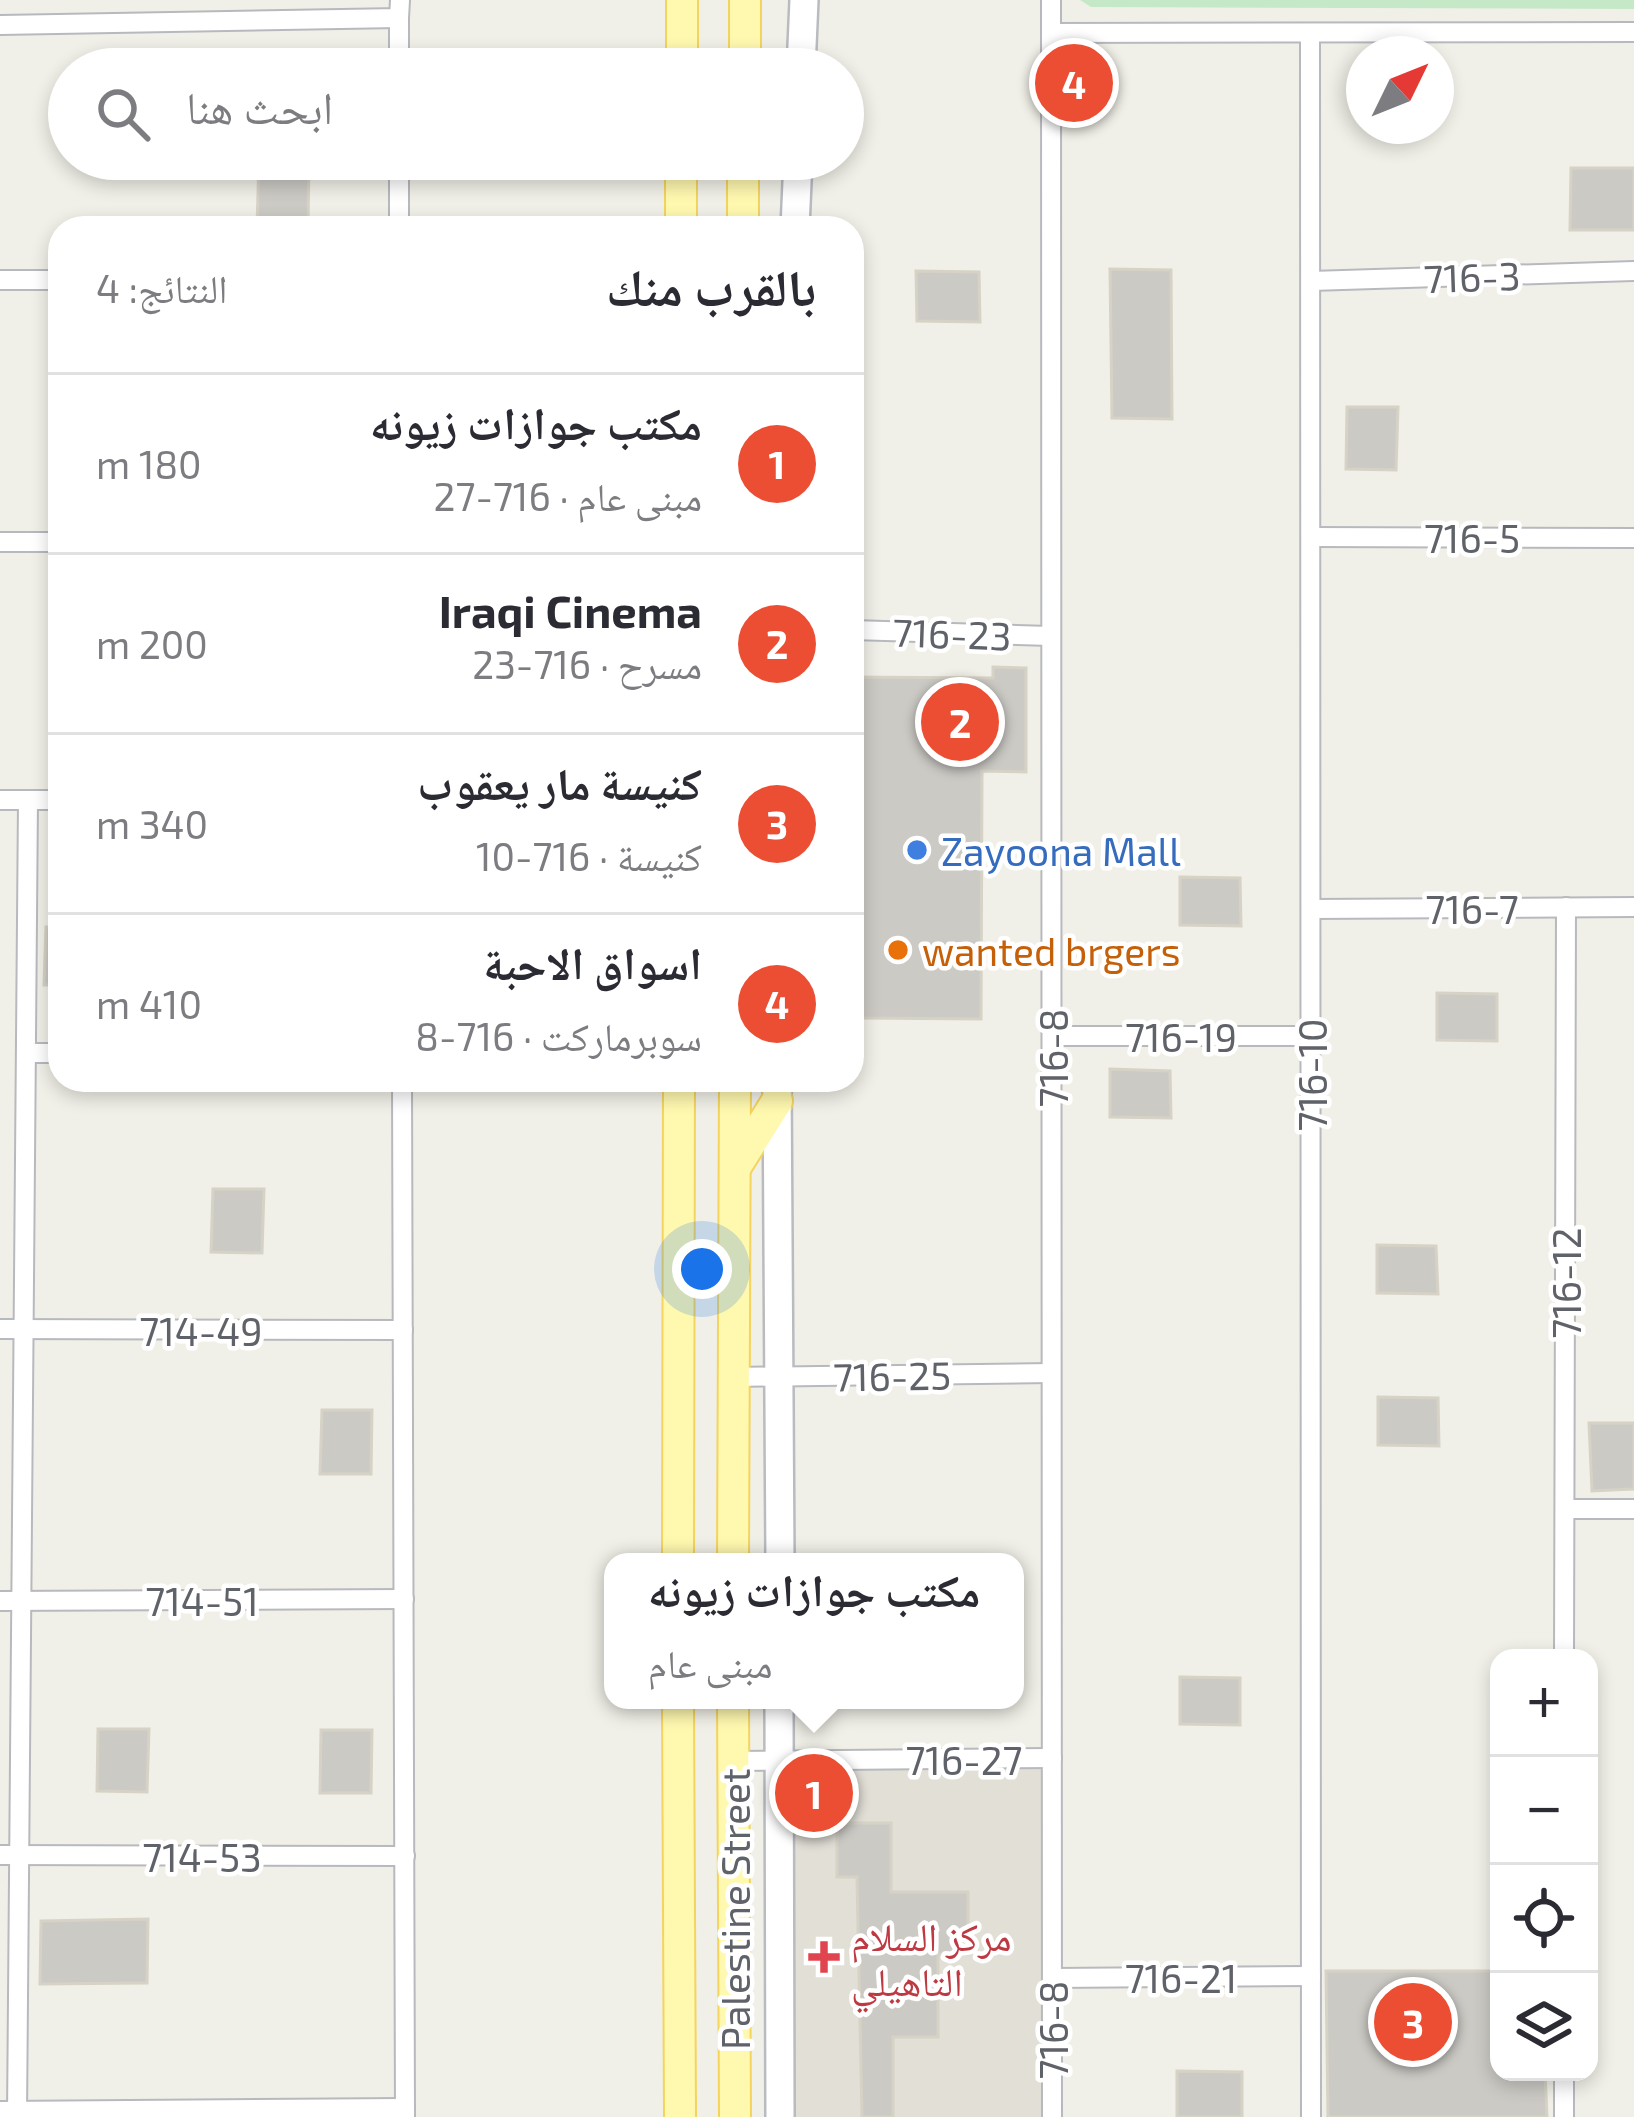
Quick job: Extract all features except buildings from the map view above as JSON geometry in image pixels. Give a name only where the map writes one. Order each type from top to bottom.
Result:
[{"type":"main road","points":[[682,0],[682,48]]},
{"type":"main road","points":[[745,0],[745,48]]},
{"type":"main road","points":[[681,180],[681,216]]},
{"type":"main road","points":[[742,216],[743,180]]},
{"type":"main road","points":[[678,1553],[679,1092]]},
{"type":"main road","points":[[733,1553],[735,1092]]},
{"type":"main road","points":[[734,1168],[776,1092]]},
{"type":"main road","name":"Palestine Street","points":[[678,1709],[680,2117]]},
{"type":"main road","name":"Palestine Street","points":[[733,1709],[735,2117]]},
{"type":"street","points":[[802,48],[804,0]]},
{"type":"street","name":"716-8","points":[[1051,0],[1052,2117]]},
{"type":"street","points":[[0,25],[399,9],[399,48]]},
{"type":"street","points":[[1051,33],[1634,32]]},
{"type":"street","name":"716-10","points":[[1310,34],[1311,2117]]},
{"type":"street","points":[[399,180],[400,216]]},
{"type":"street","points":[[796,216],[797,180]]},
{"type":"street","name":"716-3","points":[[1311,281],[1634,271]]},
{"type":"street","points":[[0,280],[48,280]]},
{"type":"street","name":"716-5","points":[[1311,537],[1634,538]]},
{"type":"street","points":[[0,542],[48,542]]},
{"type":"street","name":"716-23","points":[[864,630],[1051,636]]},
{"type":"street","points":[[0,800],[48,800]]},
{"type":"street","points":[[28,800],[21,1601],[10,1855],[11,2113],[405,2112],[402,1092]]},
{"type":"street","name":"716-12","points":[[1564,1649],[1566,907]]},
{"type":"street","name":"716-7","points":[[1311,909],[1634,907]]},
{"type":"street","name":"716-19","points":[[1052,1036],[1311,1036]]},
{"type":"street","points":[[26,1053],[48,1053]]},
{"type":"street","points":[[777,1092],[780,1553]]},
{"type":"street","name":"714-49","points":[[0,1330],[403,1330]]},
{"type":"street","name":"716-25","points":[[733,1377],[1052,1373]]},
{"type":"street","points":[[1564,1509],[1634,1509]]},
{"type":"street","name":"714-51","points":[[0,1601],[404,1599]]},
{"type":"street","points":[[779,1709],[780,2117]]},
{"type":"street","name":"716-27","points":[[733,1761],[1052,1758]]},
{"type":"street","name":"714-53","points":[[10,1855],[404,1856]]},
{"type":"street","name":"716-21","points":[[1052,1978],[1311,1976]]},
{"type":"street","points":[[1564,2081],[1564,2117]]},
{"type":"shaded area","points":[[1052,1758],[1052,2117],[780,2117],[779,1761]]},
{"type":"green space","points":[[1080,0],[1634,0],[1634,9],[1091,7]]},
{"type":"place","name":"اسواق الاحبة","points":[[1074,83]]},
{"type":"place","name":"Iraqi Cinema","points":[[960,722]]},
{"type":"place","name":"Zayoona Mall","points":[[917,850]]},
{"type":"place","name":"wanted brgers","points":[[898,950]]},
{"type":"place","name":"مكتب جوازات زيونه","points":[[814,1793]]},
{"type":"place","name":"مركز السلام التاهيلي","points":[[824,1957]]},
{"type":"place","name":"كنيسة مار يعقوب","points":[[1413,2022]]}]
